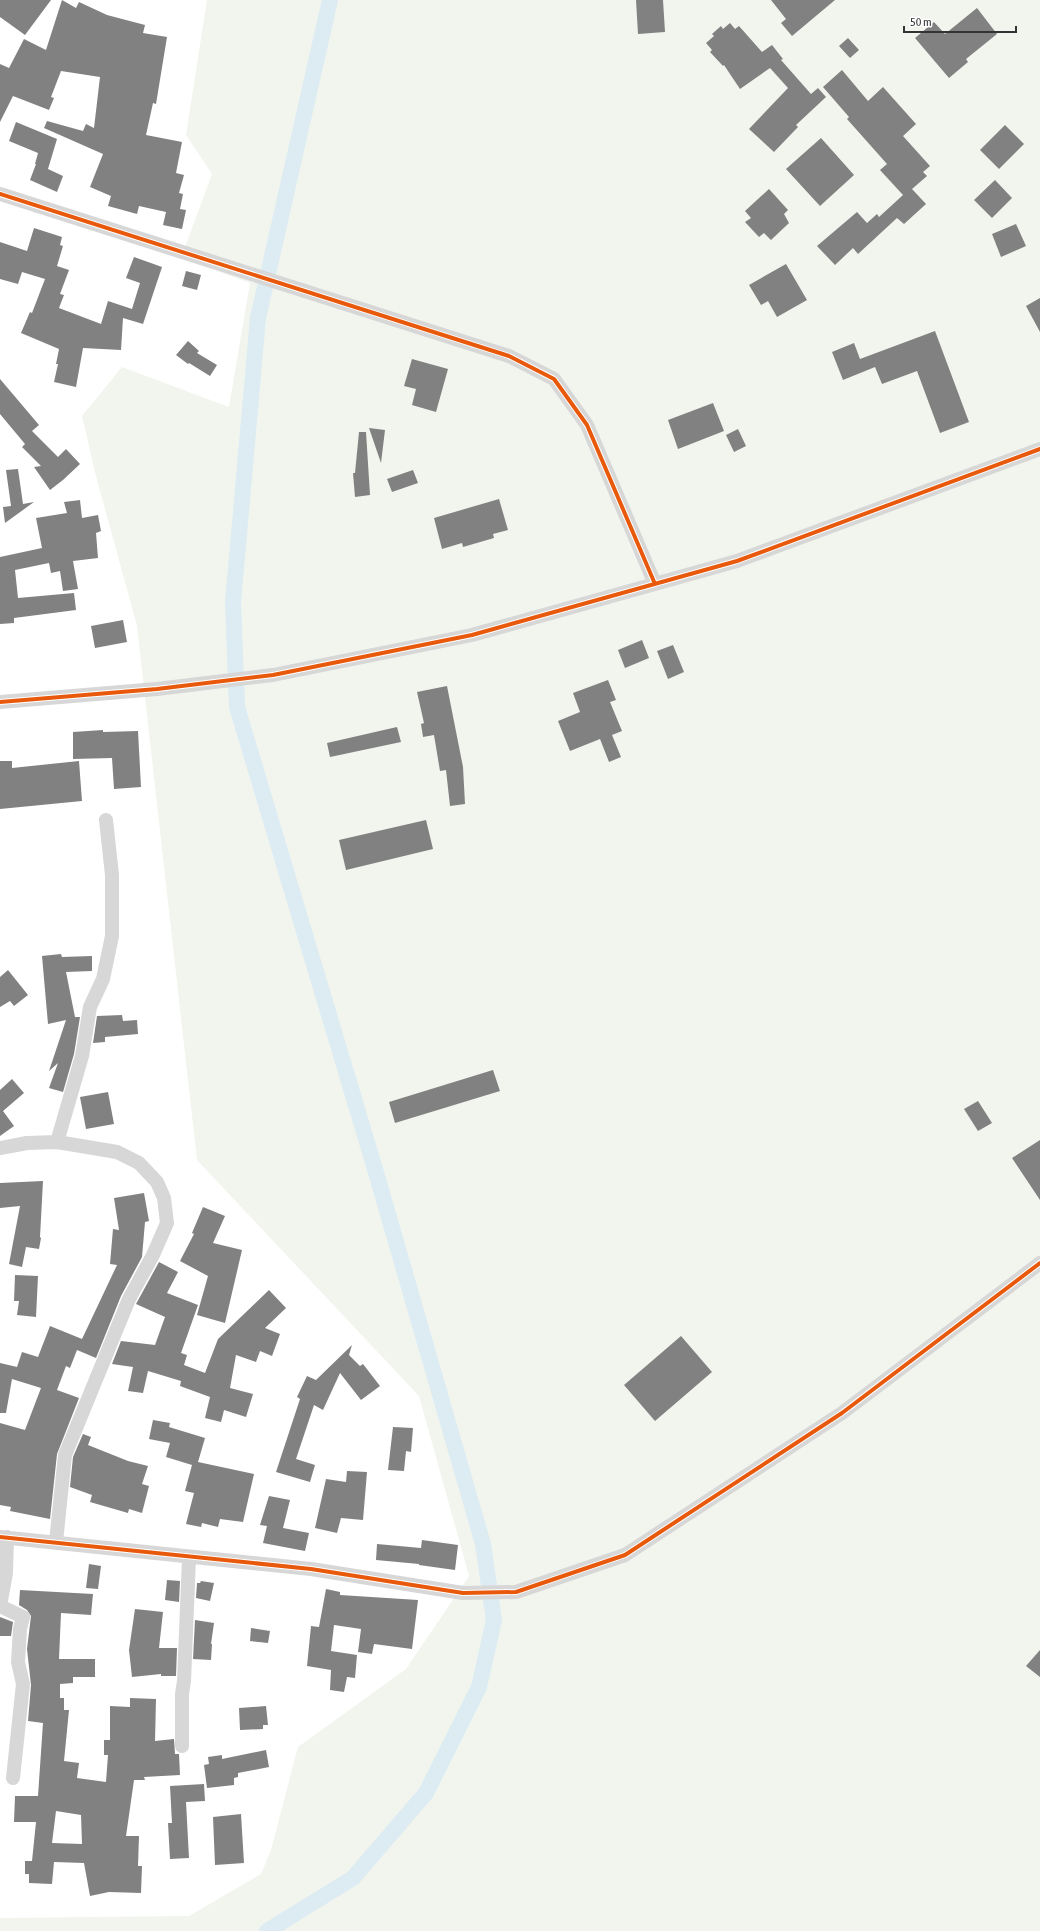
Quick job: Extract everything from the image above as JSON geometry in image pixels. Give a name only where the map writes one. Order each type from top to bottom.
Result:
[{"type":"street","points":[[0,194],[205,258],[508,356],[554,379],[587,425],[656,584]]},
{"type":"street","points":[[0,702],[157,689],[273,675],[472,635],[738,561],[1040,449]]},
{"type":"street","points":[[57,1142],[82,1056],[90,1008],[103,979],[112,936],[112,875],[106,820]]},
{"type":"street","points":[[0,1148],[27,1143],[57,1142],[117,1152],[139,1163],[157,1182],[164,1198],[167,1223],[153,1255],[129,1299],[65,1455],[56,1542]]},
{"type":"street","points":[[13,1778],[23,1684],[18,1662],[20,1629],[23,1617],[0,1606],[6,1573],[3,1537],[189,1558],[311,1569],[463,1593],[516,1592],[625,1555],[842,1413],[1040,1263]]},
{"type":"street","points":[[182,1746],[182,1694],[184,1681],[189,1558]]},
{"type":"shaded area","points":[[207,0],[1040,0],[1040,1931],[0,1931],[0,1918],[189,1916],[261,1874],[271,1850],[298,1747],[406,1669],[469,1576],[419,1396],[197,1160],[137,626],[96,476],[82,416],[122,367],[229,407],[250,283],[181,258],[212,174],[186,135]]},
{"type":"building","points":[[0,0],[51,0],[25,35],[0,17]]},
{"type":"building","points":[[62,0],[76,8],[79,2],[107,15],[145,25],[143,33],[167,37],[156,104],[153,103],[146,135],[182,142],[176,173],[184,175],[179,193],[183,194],[180,209],[186,210],[182,229],[163,225],[166,212],[139,206],[137,214],[108,206],[111,196],[90,187],[103,154],[44,128],[47,121],[83,131],[86,124],[94,128],[100,77],[61,71],[51,97],[54,98],[49,110],[13,96],[0,122],[0,64],[9,68],[24,39],[46,50]]},
{"type":"building","points":[[636,0],[663,0],[665,32],[638,34]]},
{"type":"building","points":[[771,0],[835,0],[792,36],[781,23],[786,19]]},
{"type":"building","points":[[977,8],[997,34],[966,59],[968,62],[949,78],[915,38],[934,22],[945,34]]},
{"type":"building","points":[[730,23],[735,29],[739,26],[762,52],[772,45],[783,59],[781,60],[811,94],[818,88],[826,97],[796,125],[798,127],[774,152],[749,129],[788,88],[770,68],[740,89],[724,65],[723,66],[710,52],[712,50],[706,43],[714,36],[712,34],[721,26],[723,29]]},
{"type":"building","points":[[848,38],[859,50],[850,58],[839,46]]},
{"type":"building","points":[[842,70],[868,101],[883,87],[916,124],[903,136],[930,166],[923,172],[927,176],[912,189],[926,204],[904,224],[897,218],[858,254],[853,248],[835,265],[817,246],[857,212],[867,223],[877,214],[879,217],[903,195],[880,170],[887,164],[847,119],[849,117],[823,87]]},
{"type":"building","points":[[16,122],[57,139],[48,169],[63,176],[57,192],[30,180],[36,164],[38,153],[9,141]]},
{"type":"building","points":[[1005,125],[1024,144],[999,169],[980,150]]},
{"type":"building","points":[[821,138],[854,175],[820,206],[786,169]]},
{"type":"building","points":[[995,180],[1012,198],[992,218],[974,200]]},
{"type":"building","points":[[769,189],[788,210],[784,214],[789,223],[771,240],[764,233],[759,237],[745,222],[751,218],[745,211]]},
{"type":"building","points":[[1016,224],[1026,246],[1001,257],[992,234]]},
{"type":"building","points":[[34,228],[62,237],[60,245],[63,246],[57,266],[69,270],[60,294],[64,295],[59,308],[101,324],[108,301],[132,309],[140,283],[126,278],[134,257],[162,267],[143,324],[123,318],[121,350],[83,348],[76,387],[54,382],[58,364],[56,364],[59,349],[21,333],[30,312],[32,313],[45,279],[22,272],[18,284],[0,279],[0,242],[27,251]]},
{"type":"building","points":[[786,264],[807,300],[777,317],[768,301],[761,305],[749,285]]},
{"type":"building","points":[[186,271],[201,275],[197,290],[182,286]]},
{"type":"building","points":[[1040,298],[1040,332],[1026,306]]},
{"type":"building","points":[[935,331],[969,422],[940,433],[917,371],[882,384],[875,367],[843,380],[832,352],[854,343],[860,359]]},
{"type":"building","points":[[188,341],[199,351],[197,353],[217,365],[210,376],[189,363],[188,364],[176,355]]},
{"type":"building","points":[[412,359],[448,369],[436,412],[412,405],[416,389],[404,386]]},
{"type":"building","points":[[0,379],[39,425],[32,431],[58,457],[66,449],[80,464],[50,490],[34,467],[41,466],[22,447],[25,444],[0,414]]},
{"type":"building","points":[[713,403],[724,431],[678,449],[668,420]]},
{"type":"building","points":[[369,428],[385,430],[381,463]]},
{"type":"building","points":[[738,429],[746,446],[734,452],[726,435]]},
{"type":"building","points":[[359,432],[366,432],[370,495],[355,497],[353,473],[355,473]]},
{"type":"building","points":[[18,469],[23,504],[34,502],[5,523],[3,507],[11,506],[6,470]]},
{"type":"building","points":[[413,470],[418,483],[392,492],[387,479]]},
{"type":"building","points":[[499,499],[508,530],[493,534],[494,538],[463,547],[462,543],[442,549],[434,518]]},
{"type":"building","points":[[80,500],[82,518],[98,515],[101,531],[96,533],[98,558],[73,561],[78,589],[63,591],[60,571],[51,573],[49,563],[15,570],[18,598],[74,593],[76,610],[14,618],[14,623],[0,624],[0,557],[42,548],[36,518],[67,513],[64,502]]},
{"type":"building","points":[[123,620],[127,642],[95,648],[91,626]]},
{"type":"building","points":[[642,640],[649,658],[625,668],[618,650]]},
{"type":"building","points":[[673,645],[684,672],[668,679],[657,651]]},
{"type":"building","points":[[608,680],[616,700],[610,702],[622,731],[612,735],[621,757],[609,762],[600,739],[570,751],[558,721],[580,712],[573,693]]},
{"type":"building","points":[[447,686],[463,767],[465,804],[450,806],[446,770],[440,771],[434,735],[423,737],[421,724],[424,723],[417,692]]},
{"type":"building","points":[[397,727],[401,742],[330,757],[327,743]]},
{"type":"building","points":[[103,730],[103,732],[138,731],[141,787],[114,789],[112,758],[73,759],[73,732]]},
{"type":"building","points":[[0,761],[12,761],[12,768],[79,761],[82,801],[0,809]]},
{"type":"building","points":[[426,820],[433,849],[346,870],[339,840]]},
{"type":"building","points":[[61,954],[62,957],[92,956],[92,971],[66,972],[75,1017],[80,1017],[74,1054],[63,1092],[49,1088],[58,1063],[49,1071],[66,1020],[48,1024],[42,956]]},
{"type":"building","points":[[8,970],[28,995],[14,1006],[10,1001],[0,1007],[0,977]]},
{"type":"building","points":[[122,1015],[123,1021],[137,1020],[138,1034],[105,1037],[105,1042],[93,1043],[97,1016]]},
{"type":"building","points":[[493,1070],[500,1091],[395,1123],[389,1102]]},
{"type":"building","points":[[12,1079],[24,1093],[3,1111],[14,1126],[0,1136],[0,1090]]},
{"type":"building","points":[[108,1092],[114,1124],[86,1129],[80,1097]]},
{"type":"building","points":[[978,1101],[992,1123],[978,1131],[964,1109]]},
{"type":"building","points":[[1040,1140],[1040,1200],[1012,1158]]},
{"type":"building","points":[[43,1181],[41,1238],[39,1249],[26,1247],[22,1267],[9,1264],[20,1206],[0,1208],[0,1183]]},
{"type":"building","points":[[144,1193],[149,1221],[145,1222],[142,1257],[121,1296],[96,1358],[77,1350],[70,1368],[66,1366],[57,1390],[79,1398],[57,1454],[50,1519],[10,1511],[11,1507],[0,1505],[0,1423],[25,1430],[41,1388],[12,1379],[6,1413],[0,1413],[0,1363],[17,1367],[22,1352],[38,1357],[50,1326],[82,1339],[117,1265],[110,1264],[113,1229],[119,1230],[114,1198]]},
{"type":"building","points":[[203,1207],[225,1216],[213,1243],[242,1250],[225,1323],[197,1315],[208,1276],[180,1261],[194,1234],[192,1233]]},
{"type":"building","points":[[159,1262],[178,1272],[167,1293],[198,1305],[181,1353],[187,1355],[184,1365],[205,1373],[218,1339],[269,1290],[286,1308],[265,1328],[280,1334],[272,1356],[260,1351],[256,1362],[236,1355],[230,1388],[253,1394],[246,1417],[224,1410],[221,1422],[205,1418],[210,1397],[180,1386],[181,1381],[148,1371],[143,1393],[128,1391],[133,1367],[112,1364],[121,1341],[155,1345],[165,1317],[136,1304]]},
{"type":"building","points":[[15,1275],[38,1276],[36,1317],[17,1315],[19,1301],[14,1301]]},
{"type":"building","points":[[681,1336],[712,1372],[655,1421],[624,1385]]},
{"type":"building","points":[[352,1345],[349,1355],[360,1366],[363,1364],[380,1386],[361,1400],[340,1373],[323,1410],[314,1405],[296,1459],[315,1465],[310,1482],[276,1472],[300,1399],[297,1397],[307,1376],[316,1380]]},
{"type":"building","points":[[153,1420],[170,1423],[169,1427],[205,1438],[198,1462],[254,1474],[243,1522],[220,1519],[218,1527],[202,1523],[201,1527],[186,1524],[194,1493],[185,1491],[192,1465],[166,1457],[170,1443],[149,1439]]},
{"type":"building","points":[[393,1427],[413,1428],[411,1452],[406,1451],[404,1471],[388,1470]]},
{"type":"building","points":[[83,1434],[91,1437],[88,1445],[128,1461],[148,1466],[142,1484],[149,1486],[142,1513],[129,1509],[128,1513],[90,1502],[92,1495],[70,1487],[73,1457]]},
{"type":"building","points":[[347,1471],[367,1472],[363,1520],[341,1518],[337,1533],[315,1528],[326,1479],[346,1482]]},
{"type":"building","points":[[269,1496],[290,1500],[283,1528],[309,1533],[305,1551],[263,1543],[267,1526],[260,1525]]},
{"type":"building","points":[[422,1540],[458,1545],[455,1570],[419,1564],[376,1560],[377,1544],[421,1548]]},
{"type":"building","points":[[89,1564],[101,1566],[98,1589],[86,1588]]},
{"type":"building","points":[[167,1580],[180,1581],[179,1602],[165,1600]]},
{"type":"building","points":[[201,1581],[214,1583],[210,1601],[196,1598],[197,1583],[200,1583]]},
{"type":"building","points":[[326,1589],[340,1592],[340,1595],[418,1600],[412,1649],[374,1644],[372,1654],[358,1652],[361,1629],[334,1625],[331,1651],[357,1655],[355,1678],[347,1677],[344,1692],[330,1690],[331,1670],[307,1666],[311,1626],[319,1627]]},
{"type":"building","points":[[20,1590],[93,1594],[91,1615],[61,1613],[59,1659],[95,1659],[95,1677],[73,1677],[73,1683],[60,1684],[60,1698],[64,1698],[64,1710],[69,1710],[64,1761],[79,1763],[77,1778],[106,1782],[108,1755],[104,1755],[104,1740],[110,1740],[110,1706],[130,1707],[130,1698],[156,1699],[155,1741],[174,1739],[175,1754],[179,1754],[180,1775],[144,1777],[145,1780],[134,1780],[126,1836],[139,1836],[138,1866],[142,1866],[141,1893],[109,1892],[90,1896],[84,1863],[54,1862],[52,1884],[29,1883],[29,1874],[25,1874],[25,1861],[32,1861],[36,1822],[14,1822],[15,1796],[38,1796],[43,1723],[28,1721],[31,1685],[27,1649],[31,1616],[27,1610],[19,1605]],"holes":[[[56,1811],[81,1815],[82,1844],[52,1843]]]},
{"type":"building","points":[[135,1609],[163,1612],[159,1648],[177,1648],[176,1676],[161,1676],[161,1674],[132,1677],[129,1650]]},
{"type":"building","points":[[0,1617],[13,1622],[11,1636],[0,1636]]},
{"type":"building","points":[[195,1620],[214,1623],[211,1644],[211,1660],[193,1659]]},
{"type":"building","points":[[251,1628],[270,1631],[268,1643],[250,1641]]},
{"type":"building","points":[[1040,1650],[1040,1677],[1026,1666]]},
{"type":"building","points":[[266,1706],[268,1725],[263,1725],[263,1729],[240,1730],[239,1708]]},
{"type":"building","points":[[266,1750],[269,1767],[238,1773],[238,1777],[234,1778],[234,1785],[207,1788],[204,1765],[209,1764],[208,1757],[222,1755],[222,1759]]},
{"type":"building","points":[[204,1784],[205,1801],[186,1802],[189,1858],[170,1859],[168,1823],[172,1823],[170,1786]]},
{"type":"building","points":[[241,1814],[244,1863],[215,1865],[213,1817]]},
{"type":"waterway","points":[[267,1931],[353,1878],[426,1793],[479,1687],[494,1620],[483,1544],[375,1169],[237,707],[233,602],[258,318],[330,0]]},
{"type":"cycle path","points":[[0,194],[509,356],[554,379],[587,425],[655,584]]},
{"type":"cycle path","points":[[0,702],[157,689],[273,675],[472,635],[737,561],[1040,449]]},
{"type":"cycle path","points":[[0,1537],[311,1569],[463,1593],[516,1592],[625,1555],[842,1413],[1040,1263]]}]
